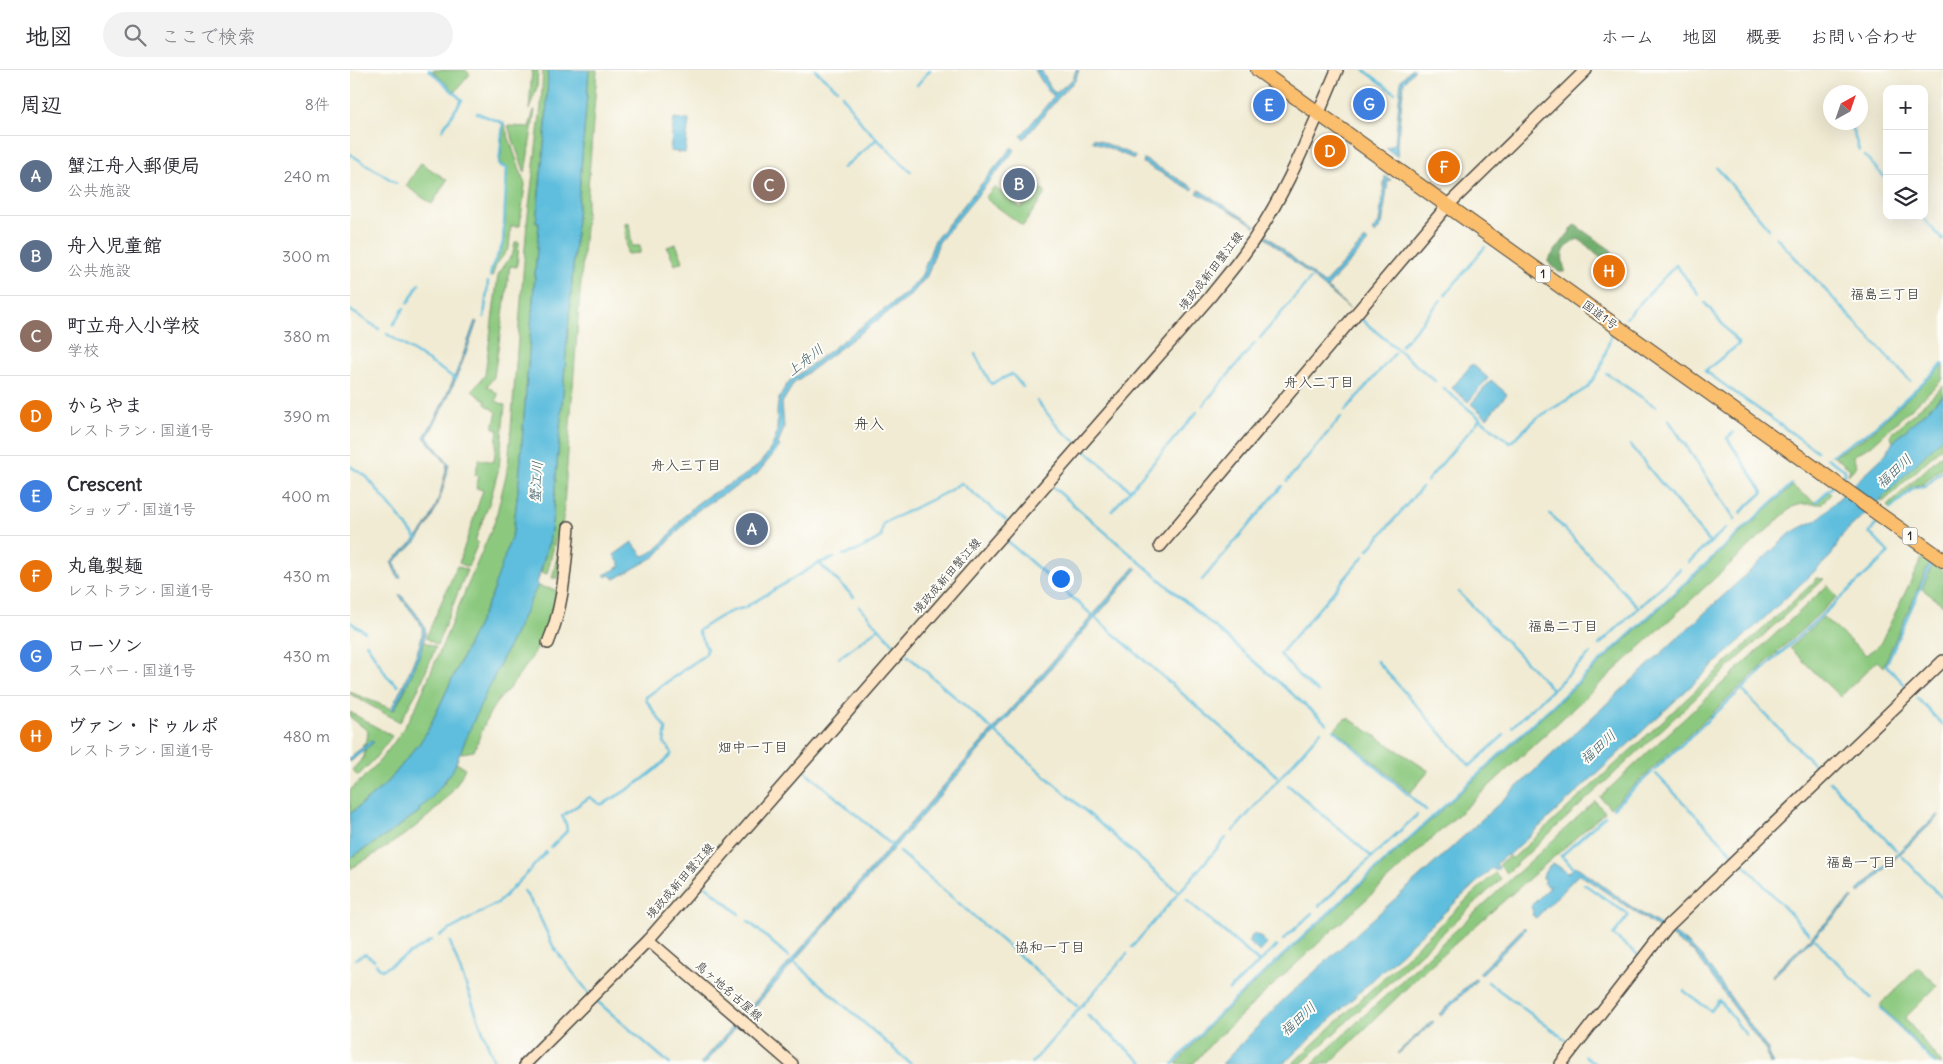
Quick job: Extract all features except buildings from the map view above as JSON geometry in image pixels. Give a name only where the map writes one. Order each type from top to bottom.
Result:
[{"type":"highway","name":"国道1号","points":[[1258,70],[1943,560]]},
{"type":"main road","name":"境政成新田蟹江線","points":[[525,1064],[648,940],[1209,298],[1244,255],[1262,225],[1292,171],[1337,70]]},
{"type":"main road","points":[[1160,546],[1448,205],[1586,70]]},
{"type":"main road","points":[[548,643],[557,623],[564,592],[568,527]]},
{"type":"main road","points":[[1561,1064],[1664,930],[1943,661]]},
{"type":"main road","name":"鳥ヶ地名古屋線","points":[[648,940],[792,1064]]},
{"type":"green space","points":[[432,70],[466,70],[470,74],[455,92]]},
{"type":"green space","points":[[532,70],[538,70],[537,87],[529,110]]},
{"type":"green space","points":[[543,70],[548,70],[546,125],[536,222],[539,223],[519,481],[513,532],[495,588],[428,730],[388,782],[350,814],[350,790],[370,772],[387,752],[416,707],[495,521],[508,467],[527,223],[541,107]]},
{"type":"green space","points":[[589,70],[597,70],[562,531],[556,537],[547,574],[541,572],[549,544],[553,515]]},
{"type":"green space","points":[[534,110],[525,173],[508,126],[529,127]]},
{"type":"green space","points":[[504,124],[525,184],[520,226],[511,226],[509,248],[496,265],[492,277],[490,277],[504,242],[507,167],[500,164]]},
{"type":"green space","points":[[421,163],[447,180],[432,204],[406,186]]},
{"type":"green space","points":[[1038,186],[1046,192],[1023,226],[985,198],[994,187],[1021,208]]},
{"type":"green space","points":[[625,223],[629,223],[632,246],[640,246],[640,253],[627,254]]},
{"type":"green space","points":[[1575,225],[1613,253],[1603,259],[1578,239],[1566,248],[1563,256],[1565,270],[1564,272],[1559,272],[1548,260]]},
{"type":"green space","points":[[515,242],[519,242],[517,267],[510,266],[494,377],[487,386],[498,394],[496,401],[505,405],[499,468],[490,501],[475,541],[478,543],[468,567],[459,563],[483,490],[476,488],[479,476],[475,475],[479,459],[494,462],[498,429],[493,428],[497,412],[485,404],[486,401],[472,391],[485,375],[498,275],[513,253]]},
{"type":"green space","points":[[676,244],[683,261],[675,265],[667,247]]},
{"type":"green space","points":[[1943,365],[1943,379],[1872,445],[1853,456],[1857,466],[1848,475],[1850,469],[1834,456],[1870,434]]},
{"type":"green space","points":[[1943,386],[1943,395],[1893,442],[1890,435]]},
{"type":"green space","points":[[1943,437],[1943,446],[1883,502],[1880,500]]},
{"type":"green space","points":[[1943,453],[1943,466],[1924,484],[1913,486],[1890,509],[1887,506]]},
{"type":"green space","points":[[1792,486],[1816,503],[1828,492],[1831,494],[1821,504],[1802,504],[1792,507],[1271,987],[1210,1045],[1193,1064],[1176,1064],[1214,1021]]},
{"type":"green space","points":[[561,542],[558,578],[552,578]]},
{"type":"green space","points":[[1923,556],[1930,562],[1883,667],[1877,661],[1840,697],[1790,648],[1823,617],[1866,655],[1880,644]]},
{"type":"green space","points":[[1933,564],[1943,571],[1943,605],[1922,589]]},
{"type":"green space","points":[[457,566],[467,570],[437,645],[426,638]]},
{"type":"green space","points":[[1816,578],[1824,579],[1507,873],[1499,865],[1508,857],[1513,858],[1813,583]]},
{"type":"green space","points":[[1828,585],[1837,597],[1610,808],[1600,797]]},
{"type":"green space","points":[[537,586],[557,590],[547,628],[536,650],[522,671],[494,706],[485,722],[474,751],[462,753],[460,752],[479,708]]},
{"type":"green space","points":[[424,642],[436,647],[419,688],[400,722],[350,694],[350,692],[394,710],[405,690]]},
{"type":"green space","points":[[350,712],[392,736],[373,761],[358,776],[352,770],[364,757],[365,749],[374,742],[372,740],[363,747],[362,745],[367,740],[368,731],[350,717]]},
{"type":"green space","points":[[1348,718],[1429,771],[1410,793],[1335,729],[1344,719]]},
{"type":"green space","points":[[456,763],[465,768],[457,784],[431,813],[399,838],[350,869],[350,858],[387,835],[420,811],[419,809],[445,782]]},
{"type":"green space","points":[[1595,801],[1605,812],[1424,971],[1329,1064],[1312,1064]]},
{"type":"green space","points":[[1495,873],[1501,879],[1301,1064],[1292,1064]]},
{"type":"green space","points":[[1918,968],[1937,986],[1905,1018],[1942,1064],[1937,1064],[1880,1005]]},
{"type":"water","name":"蟹江川","points":[[548,70],[589,70],[553,515],[549,544],[538,585],[479,708],[453,770],[431,799],[419,809],[420,811],[387,835],[350,858],[350,814],[388,782],[428,730],[495,588],[513,532],[519,481],[539,223],[536,223],[546,125]]},
{"type":"water","points":[[1035,70],[1041,70],[1052,90],[1056,93],[1073,79],[1076,70],[1079,70],[1075,81],[1064,91],[1024,139],[1021,136],[1054,96],[1047,90]]},
{"type":"water","points":[[1410,70],[1415,70],[1404,82],[1397,145],[1398,157],[1386,148],[1395,144],[1401,80]]},
{"type":"water","points":[[674,118],[689,120],[685,153],[670,151]]},
{"type":"water","points":[[1093,138],[1135,156],[1134,159],[1092,141]]},
{"type":"water","points":[[1012,147],[1015,150],[939,242],[927,276],[911,295],[794,383],[782,403],[784,428],[778,444],[780,446],[757,474],[693,514],[656,556],[615,579],[609,575],[606,577],[604,575],[621,566],[614,555],[632,542],[643,556],[650,553],[662,543],[699,502],[743,476],[763,460],[775,438],[779,399],[790,381],[907,292],[921,277],[935,240]]},
{"type":"water","points":[[1144,159],[1194,188],[1192,190],[1143,163]]},
{"type":"water","points":[[1385,176],[1391,180],[1388,181],[1382,225],[1375,234],[1372,231],[1379,223]]},
{"type":"water","points":[[1199,190],[1256,225],[1255,227],[1197,193]]},
{"type":"water","points":[[1266,235],[1324,284],[1365,239],[1368,242],[1327,287],[1350,309],[1265,237]]},
{"type":"water","points":[[475,321],[477,322],[455,381],[427,437],[449,464],[442,491],[432,518],[422,534],[394,562],[401,578],[398,578],[391,562],[414,541],[425,527],[441,492],[447,464],[424,437],[447,395]]},
{"type":"water","points":[[1472,364],[1488,378],[1468,402],[1452,388]]},
{"type":"water","points":[[1491,380],[1507,394],[1487,418],[1471,404]]},
{"type":"water","name":"福田川","points":[[1943,395],[1943,437],[1843,534],[1831,556],[1508,856],[1506,855],[1496,864],[1499,868],[1496,871],[1492,868],[1283,1064],[1222,1064],[1282,1001],[1438,860],[1792,532],[1817,520],[1884,456],[1893,442]]},
{"type":"water","points":[[1135,567],[1137,569],[1096,617],[746,1017],[743,1015]]},
{"type":"water","points":[[400,594],[421,620],[425,628],[425,636],[414,669],[394,710],[391,709],[411,668],[422,635],[421,625]]},
{"type":"water","points":[[372,740],[374,742],[350,762],[350,757]]},
{"type":"water","points":[[1938,814],[1939,816],[1860,893],[1858,891]]},
{"type":"water","points":[[1552,864],[1568,873],[1576,866],[1633,908],[1690,945],[1703,958],[1768,1050],[1773,1064],[1770,1064],[1766,1051],[1694,952],[1579,874],[1536,918],[1532,915],[1531,906],[1551,886],[1547,886],[1544,882],[1546,880],[1543,878],[1544,873]]},
{"type":"water","points":[[1852,897],[1853,899],[1773,977],[1772,975]]},
{"type":"water","points":[[1524,927],[1526,929],[1481,975],[1479,973]]},
{"type":"water","points":[[1254,933],[1259,935],[1267,944],[1260,952],[1248,942]]},
{"type":"water","points":[[1474,979],[1477,980],[1441,1016],[1439,1014]]},
{"type":"water","points":[[1432,1021],[1434,1022],[1397,1053]]},
{"type":"water","points":[[736,1023],[738,1025],[705,1064],[700,1064]]},
{"type":"waterway","points":[[429,70],[462,100],[442,130]]},
{"type":"waterway","points":[[815,70],[837,89]]},
{"type":"waterway","points":[[917,85],[930,70]]},
{"type":"waterway","points":[[1364,70],[1395,93]]},
{"type":"waterway","points":[[842,95],[863,125],[911,172]]},
{"type":"waterway","points":[[477,113],[503,123],[499,164],[507,167],[503,242],[492,266],[490,276]]},
{"type":"waterway","points":[[1853,130],[1859,150]]},
{"type":"waterway","points":[[843,168],[877,139]]},
{"type":"waterway","points":[[350,154],[396,183]]},
{"type":"waterway","points":[[1865,156],[1883,176]]},
{"type":"waterway","points":[[1717,168],[1769,229]]},
{"type":"waterway","points":[[1925,220],[1943,240]]},
{"type":"waterway","points":[[1776,237],[1910,381]]},
{"type":"waterway","points":[[1445,295],[1485,247]]},
{"type":"waterway","points":[[1626,318],[1676,265],[1699,295]]},
{"type":"waterway","points":[[1260,338],[1310,279]]},
{"type":"waterway","points":[[484,317],[488,282]]},
{"type":"waterway","points":[[408,303],[419,284]]},
{"type":"waterway","points":[[1401,346],[1441,300]]},
{"type":"waterway","points":[[1705,303],[1739,344],[1705,371],[1817,451]]},
{"type":"waterway","points":[[393,325],[404,308]]},
{"type":"waterway","points":[[350,310],[379,329]]},
{"type":"waterway","points":[[1361,319],[1435,381]]},
{"type":"waterway","points":[[387,334],[456,379]]},
{"type":"waterway","points":[[1443,388],[1510,443],[1537,418],[1587,388],[1600,369],[1611,336]]},
{"type":"waterway","points":[[1203,405],[1255,343]]},
{"type":"waterway","points":[[1345,411],[1395,353]]},
{"type":"waterway","points":[[975,354],[991,384],[1012,374],[1023,387]]},
{"type":"waterway","points":[[1832,455],[1869,432],[1943,364]]},
{"type":"waterway","points":[[1606,373],[1656,407]]},
{"type":"waterway","points":[[1037,401],[1060,429],[1075,441]]},
{"type":"waterway","points":[[1112,511],[1197,412]]},
{"type":"waterway","points":[[1287,481],[1341,417]]},
{"type":"waterway","points":[[1427,481],[1480,419]]},
{"type":"waterway","points":[[1668,419],[1735,519]]},
{"type":"waterway","points":[[1734,432],[1727,438],[1763,492],[1740,513]]},
{"type":"waterway","points":[[1630,445],[1710,543]]},
{"type":"waterway","points":[[1086,451],[1130,490]]},
{"type":"waterway","points":[[1827,458],[1845,470],[1845,474],[1840,480]]},
{"type":"waterway","points":[[350,466],[367,477],[417,539]]},
{"type":"waterway","points":[[1890,509],[1914,488],[1925,487],[1943,470]]},
{"type":"waterway","points":[[843,555],[857,551],[881,537],[883,524],[886,522],[947,492],[961,483],[1006,520]]},
{"type":"waterway","points":[[1173,1064],[1213,1020],[1792,484]]},
{"type":"waterway","points":[[1202,580],[1282,486]]},
{"type":"waterway","points":[[1053,487],[1327,724]]},
{"type":"waterway","points":[[1368,550],[1422,487]]},
{"type":"waterway","points":[[1816,502],[1832,487]]},
{"type":"waterway","points":[[1550,514],[1639,608]]},
{"type":"waterway","points":[[1654,770],[1889,553],[1869,532],[1876,525]]},
{"type":"waterway","points":[[1689,562],[1726,528]]},
{"type":"waterway","points":[[1007,541],[1277,776]]},
{"type":"waterway","points":[[1318,692],[1300,677],[1280,654],[1364,556]]},
{"type":"waterway","points":[[551,847],[567,831],[562,816],[590,797],[599,804],[603,804],[639,782],[671,755],[671,751],[664,743],[666,729],[646,700],[646,697],[706,654],[707,649],[698,631],[725,614],[744,608],[819,563],[834,558]]},
{"type":"waterway","points":[[819,563],[854,597]]},
{"type":"waterway","points":[[1908,688],[1886,665],[1931,564]]},
{"type":"waterway","points":[[1599,645],[1680,569]]},
{"type":"waterway","points":[[1459,592],[1552,689]]},
{"type":"waterway","points":[[859,606],[896,647]]},
{"type":"waterway","points":[[350,622],[365,632]]},
{"type":"waterway","points":[[839,658],[879,628]]},
{"type":"waterway","points":[[366,643],[387,676],[398,686]]},
{"type":"waterway","points":[[1512,727],[1591,653]]},
{"type":"waterway","points":[[907,655],[1177,891]]},
{"type":"waterway","points":[[1377,661],[1470,766],[1504,735]]},
{"type":"waterway","points":[[1744,692],[1819,770]]},
{"type":"waterway","points":[[1917,698],[1943,725]]},
{"type":"waterway","points":[[1334,730],[1426,810]]},
{"type":"waterway","points":[[1233,831],[1321,731]]},
{"type":"waterway","points":[[805,771],[894,847]]},
{"type":"waterway","points":[[1613,808],[1652,772]]},
{"type":"waterway","points":[[1656,774],[1733,854]]},
{"type":"waterway","points":[[1830,782],[1896,850]]},
{"type":"waterway","points":[[1288,785],[1372,857]]},
{"type":"waterway","points":[[1319,906],[1417,815]]},
{"type":"waterway","points":[[1575,869],[1561,856],[1605,816]]},
{"type":"waterway","points":[[1132,947],[1226,838]]},
{"type":"waterway","points":[[899,851],[1077,1006]]},
{"type":"waterway","points":[[531,869],[546,852]]},
{"type":"waterway","points":[[1902,856],[1943,899]]},
{"type":"waterway","points":[[1744,864],[1809,934]]},
{"type":"waterway","points":[[439,936],[499,902],[529,871]]},
{"type":"waterway","points":[[1584,884],[1629,915],[1613,935],[1638,955]]},
{"type":"waterway","points":[[706,886],[739,914]]},
{"type":"waterway","points":[[524,891],[536,909],[554,948],[589,993]]},
{"type":"waterway","points":[[1187,900],[1259,962]]},
{"type":"waterway","points":[[1283,940],[1312,913]]},
{"type":"waterway","points":[[748,921],[789,957]]},
{"type":"waterway","points":[[1815,939],[1871,998]]},
{"type":"waterway","points":[[376,964],[382,970],[431,941]]},
{"type":"waterway","points":[[450,942],[495,1064]]},
{"type":"waterway","points":[[1229,990],[1277,946]]},
{"type":"waterway","points":[[355,959],[365,954],[374,960]]},
{"type":"waterway","points":[[1032,1063],[1127,954]]},
{"type":"waterway","points":[[792,960],[911,1064]]},
{"type":"waterway","points":[[1488,982],[1570,1043]]},
{"type":"waterway","points":[[1684,991],[1711,1011],[1719,1000],[1746,1035]]},
{"type":"waterway","points":[[598,1002],[670,1064]]},
{"type":"waterway","points":[[1881,1008],[1935,1064]]},
{"type":"waterway","points":[[1087,1015],[1144,1064]]},
{"type":"waterway","points":[[1585,1056],[1596,1064]]},
{"type":"place","name":"ローソン","points":[[1369,104]]},
{"type":"place","name":"Crescent","points":[[1269,105]]},
{"type":"place","name":"からやま","points":[[1330,151]]},
{"type":"place","name":"丸亀製麺","points":[[1444,167]]},
{"type":"place","name":"舟入児童館","points":[[1019,184]]},
{"type":"place","name":"町立舟入小学校","points":[[769,185]]},
{"type":"place","name":"ヴァン・ドゥルポ","points":[[1609,271]]},
{"type":"place","name":"蟹江舟入郵便局","points":[[752,529]]},
{"type":"district","name":"福島三丁目","points":[[1885,294]]},
{"type":"district","name":"舟入二丁目","points":[[1319,382]]},
{"type":"district","name":"舟入","points":[[869,424]]},
{"type":"district","name":"舟入三丁目","points":[[686,465]]},
{"type":"district","name":"福島二丁目","points":[[1563,626]]},
{"type":"district","name":"畑中一丁目","points":[[753,747]]},
{"type":"district","name":"福島一丁目","points":[[1861,862]]},
{"type":"district","name":"協和一丁目","points":[[1050,947]]},
{"type":"water label","name":"上舟川","points":[[805,360]]}]
